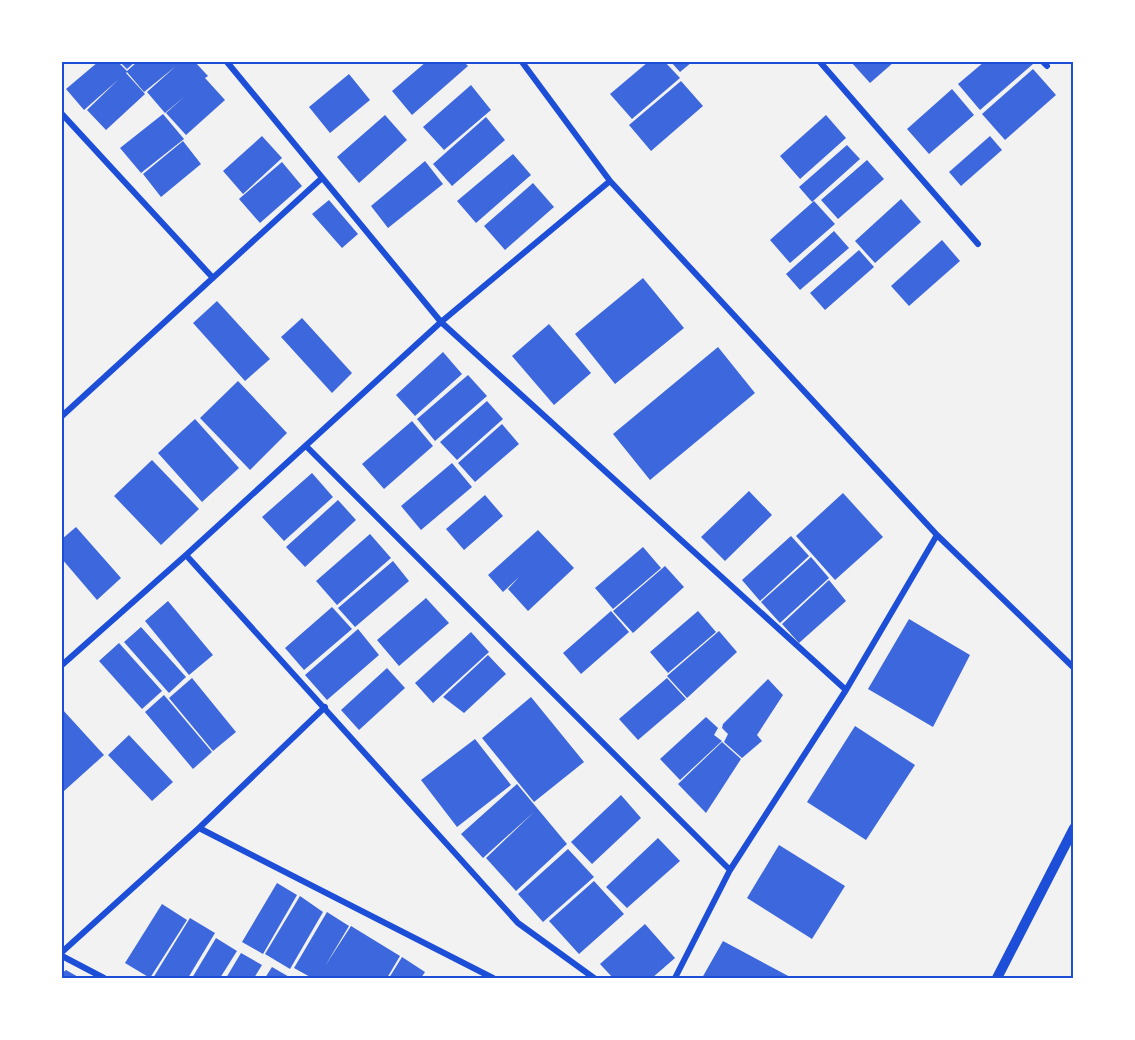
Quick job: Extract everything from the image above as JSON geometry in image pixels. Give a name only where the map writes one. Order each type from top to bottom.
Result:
[{"type":"street","points":[[227,62],[441,322],[846,690]]},
{"type":"street","points":[[522,62],[610,181],[937,535],[1074,668]]},
{"type":"street","points":[[820,62],[978,244]]},
{"type":"street","points":[[62,114],[213,278]]},
{"type":"street","points":[[62,416],[322,178]]},
{"type":"street","points":[[62,665],[441,322],[610,181]]},
{"type":"street","points":[[306,446],[730,870]]},
{"type":"street","points":[[675,978],[730,870],[846,690],[937,535]]},
{"type":"street","points":[[186,555],[518,923],[594,978]]},
{"type":"street","points":[[104,978],[62,954],[199,828],[325,707]]},
{"type":"street","points":[[199,828],[493,978]]},
{"type":"street","points":[[997,978],[1074,828]]},
{"type":"building","points":[[98,62],[118,62],[127,71],[137,62],[195,62],[208,76],[205,78],[225,100],[186,135],[166,113],[185,96],[165,113],[147,92],[176,66],[144,92],[127,72],[145,94],[106,130],[87,110],[119,79],[84,110],[66,89]]},
{"type":"building","points":[[120,62],[135,62],[127,69]]},
{"type":"building","points":[[426,62],[464,62],[468,66],[412,115],[392,91]]},
{"type":"building","points":[[648,62],[665,62],[680,78],[632,119],[610,94]]},
{"type":"building","points":[[671,62],[692,62],[680,72]]},
{"type":"building","points":[[851,62],[894,62],[870,83]]},
{"type":"building","points":[[984,62],[1031,62],[1033,64],[980,110],[958,84]]},
{"type":"building","points":[[1033,69],[1056,95],[1005,140],[982,114]]},
{"type":"building","points":[[349,74],[370,100],[330,133],[309,107]]},
{"type":"building","points":[[681,81],[703,106],[651,151],[629,125]]},
{"type":"building","points":[[471,85],[491,110],[444,150],[423,127]]},
{"type":"building","points":[[952,89],[974,115],[929,154],[907,129]]},
{"type":"building","points":[[163,114],[184,139],[141,173],[120,148]]},
{"type":"building","points":[[385,115],[407,140],[359,183],[337,157]]},
{"type":"building","points":[[826,115],[846,138],[800,179],[780,156]]},
{"type":"building","points":[[486,117],[505,140],[452,186],[433,164]]},
{"type":"building","points":[[262,136],[282,158],[243,194],[223,171]]},
{"type":"building","points":[[990,136],[1002,150],[961,186],[949,172]]},
{"type":"building","points":[[183,141],[201,164],[161,197],[143,174]]},
{"type":"building","points":[[847,145],[860,159],[812,202],[799,187]]},
{"type":"building","points":[[513,154],[531,175],[476,223],[457,201]]},
{"type":"building","points":[[867,160],[884,179],[838,219],[821,200]]},
{"type":"building","points":[[425,161],[443,184],[388,228],[371,206]]},
{"type":"building","points":[[282,162],[302,186],[260,223],[239,199]]},
{"type":"building","points":[[533,183],[554,207],[505,250],[484,226]]},
{"type":"building","points":[[901,199],[921,222],[875,263],[855,241]]},
{"type":"building","points":[[329,200],[358,234],[342,248],[312,214]]},
{"type":"building","points":[[814,201],[835,224],[790,263],[770,240]]},
{"type":"building","points":[[834,231],[849,248],[800,290],[786,274]]},
{"type":"building","points":[[942,240],[960,261],[909,306],[891,286]]},
{"type":"building","points":[[859,250],[874,267],[825,310],[810,293]]},
{"type":"building","points":[[643,278],[684,328],[615,384],[575,334]]},
{"type":"building","points":[[217,301],[270,359],[245,381],[193,323]]},
{"type":"building","points":[[302,318],[352,373],[332,393],[281,337]]},
{"type":"building","points":[[549,324],[591,373],[554,405],[512,356]]},
{"type":"building","points":[[718,347],[755,393],[650,480],[613,434]]},
{"type":"building","points":[[443,352],[462,374],[415,416],[396,395]]},
{"type":"building","points":[[468,375],[487,396],[435,441],[417,419]]},
{"type":"building","points":[[238,381],[287,433],[250,470],[200,418]]},
{"type":"building","points":[[487,401],[503,419],[457,460],[440,442]]},
{"type":"building","points":[[195,419],[239,468],[202,502],[158,453]]},
{"type":"building","points":[[412,421],[433,446],[384,489],[362,464]]},
{"type":"building","points":[[502,424],[519,444],[475,482],[458,463]]},
{"type":"building","points":[[152,460],[199,509],[161,545],[114,496]]},
{"type":"building","points":[[452,463],[472,487],[421,530],[401,506]]},
{"type":"building","points":[[312,473],[333,497],[284,541],[262,517]]},
{"type":"building","points":[[749,491],[772,515],[725,561],[701,537]]},
{"type":"building","points":[[843,493],[883,537],[835,580],[796,536]]},
{"type":"building","points":[[485,495],[503,516],[464,550],[446,529]]},
{"type":"building","points":[[338,500],[356,520],[305,567],[286,547]]},
{"type":"building","points":[[76,527],[121,578],[97,600],[62,559],[62,539]]},
{"type":"building","points":[[538,530],[574,568],[528,611],[508,589],[519,577],[503,592],[488,575]]},
{"type":"building","points":[[370,534],[391,558],[337,605],[316,581]]},
{"type":"building","points":[[791,536],[809,556],[760,601],[742,580]]},
{"type":"building","points":[[643,547],[661,568],[613,609],[595,588]]},
{"type":"building","points":[[811,557],[829,578],[780,623],[761,602]]},
{"type":"building","points":[[393,561],[409,581],[355,627],[338,608]]},
{"type":"building","points":[[665,566],[684,587],[633,633],[613,611]]},
{"type":"building","points":[[829,580],[846,601],[799,643],[782,624]]},
{"type":"building","points":[[426,598],[449,623],[399,666],[377,640]]},
{"type":"building","points":[[168,601],[213,655],[189,675],[145,621]]},
{"type":"building","points":[[332,607],[352,629],[304,670],[285,648]]},
{"type":"building","points":[[611,611],[629,632],[581,674],[563,653]]},
{"type":"building","points":[[698,611],[716,632],[668,673],[650,652]]},
{"type":"building","points":[[909,619],[970,655],[933,727],[868,689]]},
{"type":"building","points":[[141,627],[186,677],[169,693],[124,642]]},
{"type":"building","points":[[358,629],[379,655],[327,700],[305,675]]},
{"type":"building","points":[[719,631],[737,652],[687,698],[667,676]]},
{"type":"building","points":[[471,632],[489,652],[433,703],[415,683]]},
{"type":"building","points":[[119,643],[162,691],[142,709],[99,661]]},
{"type":"building","points":[[488,655],[506,674],[464,713],[443,697]]},
{"type":"building","points":[[387,668],[405,688],[359,730],[341,710]]},
{"type":"building","points":[[192,678],[236,732],[213,751],[169,698]]},
{"type":"building","points":[[667,678],[686,699],[638,740],[619,719]]},
{"type":"building","points":[[768,679],[783,695],[757,735],[762,741],[742,758],[724,742],[728,734],[722,728],[723,724]]},
{"type":"building","points":[[164,695],[212,752],[193,769],[145,712]]},
{"type":"building","points":[[531,697],[584,762],[534,802],[482,738]]},
{"type":"building","points":[[62,709],[104,755],[64,791],[62,788]]},
{"type":"building","points":[[706,717],[718,728],[714,735],[722,741],[680,780],[660,759]]},
{"type":"building","points":[[855,726],[915,765],[866,840],[807,802]]},
{"type":"building","points":[[129,735],[173,782],[152,801],[108,755]]},
{"type":"building","points":[[475,739],[511,785],[457,827],[421,780]]},
{"type":"building","points":[[722,742],[741,759],[706,813],[678,784]]},
{"type":"building","points":[[517,784],[567,844],[516,891],[486,858],[535,811],[483,858],[461,834]]},
{"type":"building","points":[[621,795],[641,818],[592,864],[571,842]]},
{"type":"building","points":[[658,838],[680,861],[627,908],[606,887]]},
{"type":"building","points":[[779,845],[845,886],[812,939],[747,898]]},
{"type":"building","points":[[568,849],[594,877],[543,922],[518,894]]},
{"type":"building","points":[[594,881],[624,914],[579,954],[549,921]]},
{"type":"building","points":[[277,883],[297,895],[263,954],[242,942]]},
{"type":"building","points":[[300,896],[323,912],[290,969],[265,954]]},
{"type":"building","points":[[162,904],[187,920],[150,978],[125,963]]},
{"type":"building","points":[[327,912],[349,926],[325,966],[351,926],[400,956],[387,978],[312,978],[294,968]]},
{"type":"building","points":[[190,918],[215,933],[188,978],[153,978]]},
{"type":"building","points":[[645,924],[675,958],[652,978],[613,978],[600,964]]},
{"type":"building","points":[[216,938],[237,951],[220,978],[192,978]]},
{"type":"building","points":[[723,941],[792,978],[702,978]]},
{"type":"building","points":[[241,953],[262,965],[254,978],[226,978]]},
{"type":"building","points":[[402,957],[425,972],[421,978],[389,978]]},
{"type":"building","points":[[272,967],[291,978],[265,978]]},
{"type":"building","points":[[66,970],[80,978],[62,978],[62,973]]}]
